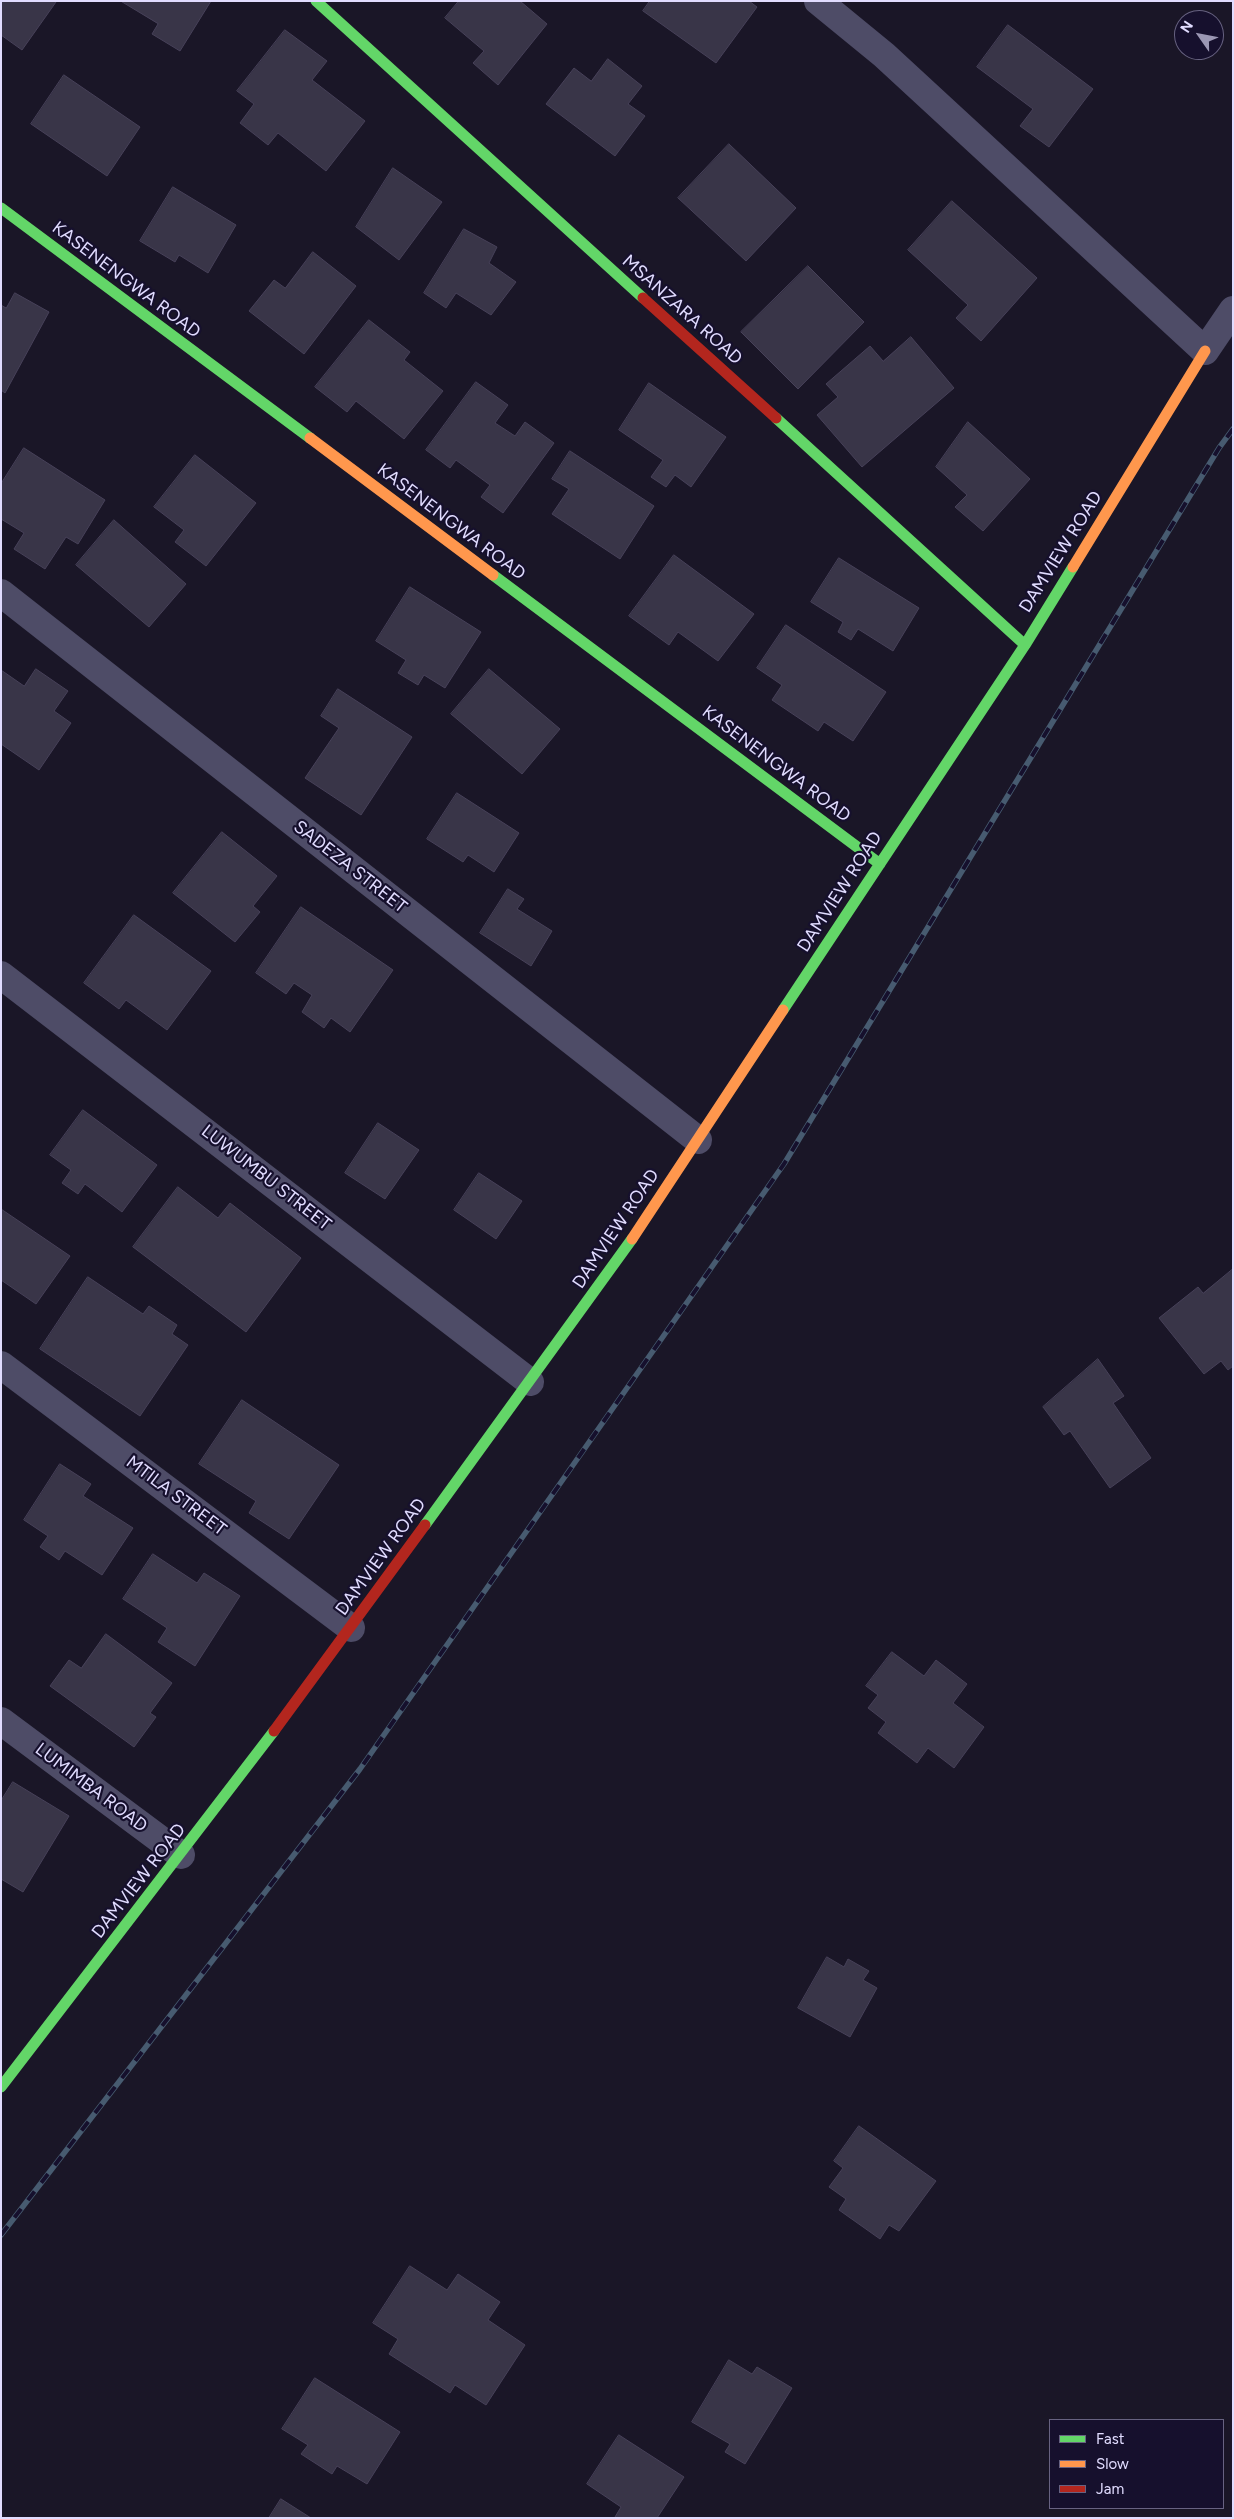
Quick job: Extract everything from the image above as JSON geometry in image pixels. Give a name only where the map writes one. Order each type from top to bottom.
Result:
[{"type":"street","name":"MSANZARA ROAD","points":[[316,1],[1024,644]]},
{"type":"street","points":[[818,1],[884,55],[1205,352],[1233,310]]},
{"type":"street","name":"KASENENGWA ROAD","points":[[1,208],[880,864]]},
{"type":"street","name":"DAMVIEW ROAD","points":[[4,2078],[181,1856],[351,1628],[634,1236],[1024,644],[1205,352]]},
{"type":"street","name":"SADEZA STREET","points":[[1,593],[698,1140]]},
{"type":"street","name":"LUWUMBU STREET","points":[[1,975],[530,1382]]},
{"type":"street","name":"MTILA STREET","points":[[1,1365],[351,1628]]},
{"type":"street","name":"LUMIMBA ROAD","points":[[1,1721],[181,1856]]},
{"type":"building","points":[[1,1],[56,2],[22,50],[1,35]]},
{"type":"building","points":[[121,1],[211,1],[180,51],[152,34],[158,24]]},
{"type":"building","points":[[459,1],[520,1],[547,24],[498,85],[473,63],[484,51],[445,18]]},
{"type":"building","points":[[650,1],[749,1],[757,7],[716,63],[643,11]]},
{"type":"building","points":[[1008,25],[1093,89],[1049,147],[1020,126],[1033,109],[977,67]]},
{"type":"building","points":[[285,30],[327,61],[312,80],[365,121],[326,171],[278,133],[268,145],[240,123],[254,104],[237,91]]},
{"type":"building","points":[[608,59],[642,86],[628,104],[645,116],[615,156],[546,104],[574,68],[591,81]]},
{"type":"building","points":[[64,75],[140,127],[107,176],[31,124]]},
{"type":"building","points":[[729,144],[796,208],[746,261],[678,198]]},
{"type":"building","points":[[393,168],[442,202],[399,260],[356,227]]},
{"type":"building","points":[[173,187],[236,225],[208,273],[179,255],[175,262],[140,241]]},
{"type":"building","points":[[952,201],[1037,278],[981,341],[956,318],[968,305],[908,250]]},
{"type":"building","points":[[464,229],[497,247],[489,263],[516,282],[491,315],[456,293],[446,308],[424,293]]},
{"type":"building","points":[[313,252],[356,286],[304,354],[249,311],[274,280],[285,288]]},
{"type":"building","points":[[808,266],[864,322],[798,389],[741,332]]},
{"type":"building","points":[[15,293],[49,312],[5,393],[1,390],[1,305],[6,308]]},
{"type":"building","points":[[369,320],[410,352],[404,360],[443,391],[404,439],[356,401],[347,412],[315,387]]},
{"type":"building","points":[[911,337],[954,388],[862,467],[817,415],[838,397],[826,384],[870,346],[883,361]]},
{"type":"building","points":[[476,382],[508,405],[495,423],[515,436],[525,422],[554,443],[503,513],[481,497],[490,485],[456,460],[450,468],[426,450]]},
{"type":"building","points":[[649,383],[726,437],[691,487],[675,475],[666,487],[651,477],[663,460],[619,430]]},
{"type":"building","points":[[968,422],[1030,479],[983,531],[955,507],[967,495],[936,467]]},
{"type":"building","points":[[24,448],[105,500],[78,544],[66,537],[45,569],[14,549],[24,533],[1,519],[1,484]]},
{"type":"building","points":[[570,451],[654,506],[620,559],[552,514],[569,489],[552,479]]},
{"type":"building","points":[[195,455],[256,503],[206,566],[175,542],[184,530],[154,507]]},
{"type":"building","points":[[114,520],[186,584],[149,627],[76,565]]},
{"type":"building","points":[[674,555],[754,614],[718,661],[678,632],[669,645],[629,616]]},
{"type":"building","points":[[839,558],[919,608],[893,651],[858,629],[851,640],[838,632],[843,622],[811,602]]},
{"type":"building","points":[[410,587],[481,632],[445,688],[424,675],[418,685],[398,673],[406,660],[376,641]]},
{"type":"building","points":[[786,625],[886,692],[853,741],[824,722],[818,731],[772,700],[782,685],[757,668]]},
{"type":"building","points":[[36,669],[68,691],[54,711],[71,723],[39,770],[1,744],[1,670],[24,686]]},
{"type":"building","points":[[489,669],[560,729],[522,774],[451,714]]},
{"type":"building","points":[[338,689],[412,737],[361,815],[305,778],[339,728],[321,716]]},
{"type":"building","points":[[457,793],[519,833],[494,872],[468,855],[463,862],[427,839]]},
{"type":"building","points":[[222,832],[277,876],[253,906],[260,912],[235,942],[173,893]]},
{"type":"building","points":[[508,889],[524,899],[517,909],[552,931],[531,966],[480,933]]},
{"type":"building","points":[[301,907],[393,970],[350,1032],[331,1018],[324,1028],[302,1012],[312,995],[294,983],[286,994],[256,973]]},
{"type":"building","points":[[134,915],[211,971],[167,1030],[126,1000],[119,1009],[84,983]]},
{"type":"building","points":[[83,1110],[157,1165],[122,1212],[85,1184],[78,1194],[62,1183],[71,1170],[50,1155]]},
{"type":"building","points":[[378,1123],[419,1150],[385,1199],[345,1173]]},
{"type":"building","points":[[479,1173],[522,1201],[496,1239],[454,1210]]},
{"type":"building","points":[[178,1187],[218,1218],[230,1203],[301,1258],[246,1332],[133,1247]]},
{"type":"building","points":[[1,1209],[70,1256],[36,1304],[1,1280]]},
{"type":"building","points":[[1233,1269],[1233,1366],[1228,1370],[1221,1361],[1204,1374],[1159,1318],[1198,1287],[1203,1293]]},
{"type":"building","points":[[88,1277],[143,1314],[149,1306],[177,1325],[172,1334],[188,1345],[140,1416],[40,1349]]},
{"type":"building","points":[[1098,1359],[1124,1396],[1113,1403],[1151,1458],[1110,1488],[1070,1431],[1064,1435],[1043,1407]]},
{"type":"building","points":[[242,1400],[339,1465],[289,1539],[249,1513],[256,1501],[199,1464]]},
{"type":"building","points":[[60,1464],[91,1484],[83,1496],[133,1528],[102,1575],[65,1551],[59,1560],[40,1547],[48,1536],[24,1520]]},
{"type":"building","points":[[153,1554],[197,1583],[204,1573],[240,1596],[195,1666],[158,1642],[167,1628],[123,1599]]},
{"type":"building","points":[[106,1634],[172,1683],[150,1713],[156,1717],[134,1747],[50,1686],[69,1660],[81,1668]]},
{"type":"building","points":[[892,1652],[924,1676],[936,1660],[967,1684],[953,1703],[984,1727],[954,1768],[928,1748],[917,1763],[878,1733],[886,1722],[868,1708],[878,1695],[866,1686]]},
{"type":"building","points":[[13,1782],[69,1816],[23,1892],[1,1879],[1,1801]]},
{"type":"building","points":[[827,1957],[844,1967],[848,1959],[869,1971],[863,1980],[877,1988],[850,2037],[798,2008]]},
{"type":"building","points":[[859,2126],[936,2181],[899,2231],[889,2225],[880,2239],[839,2210],[846,2199],[829,2187],[843,2168],[834,2161]]},
{"type":"building","points":[[410,2266],[447,2290],[458,2274],[500,2302],[488,2320],[525,2345],[486,2405],[455,2385],[450,2393],[389,2354],[398,2339],[373,2323]]},
{"type":"building","points":[[729,2360],[752,2374],[757,2367],[792,2388],[745,2464],[725,2452],[730,2444],[692,2422]]},
{"type":"building","points":[[315,2378],[400,2432],[367,2484],[337,2466],[332,2474],[301,2454],[308,2445],[282,2429]]},
{"type":"building","points":[[619,2435],[684,2477],[657,2518],[617,2518],[615,2517],[621,2507],[587,2484]]},
{"type":"building","points":[[281,2499],[311,2518],[269,2518]]},
{"type":"railway","points":[[1,2235],[360,1769],[784,1164],[1219,448],[1233,429]]},
{"type":"traffic: fast","points":[[316,1],[643,298]]},
{"type":"traffic: fast","points":[[1,208],[310,438]]},
{"type":"traffic: fast","points":[[776,418],[1025,645]]},
{"type":"traffic: fast","points":[[783,1010],[1025,645],[1073,567]]},
{"type":"traffic: fast","points":[[493,575],[880,864]]},
{"type":"traffic: fast","points":[[425,1525],[632,1239]]},
{"type":"traffic: fast","points":[[1,2087],[274,1731]]},
{"type":"traffic: slow","points":[[1073,567],[1205,351]]},
{"type":"traffic: slow","points":[[310,438],[493,575]]},
{"type":"traffic: slow","points":[[632,1239],[783,1010]]},
{"type":"traffic: jam","points":[[643,298],[776,418]]},
{"type":"traffic: jam","points":[[274,1731],[425,1525]]}]
